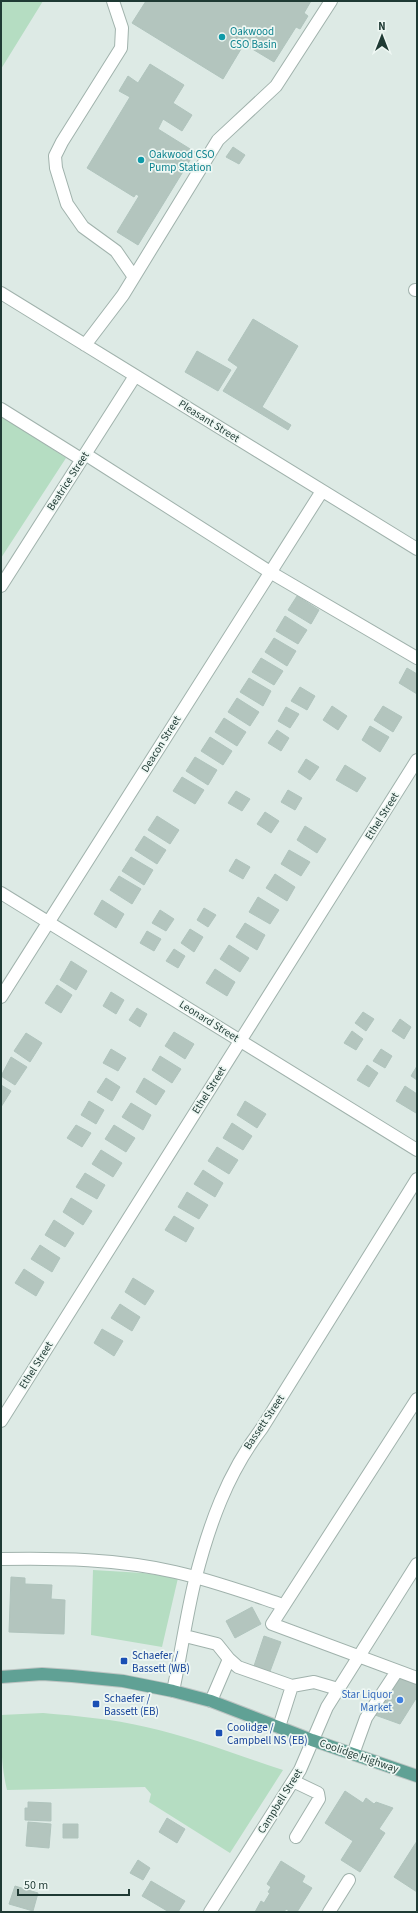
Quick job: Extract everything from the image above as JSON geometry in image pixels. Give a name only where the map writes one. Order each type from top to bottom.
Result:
[{"type":"main road","name":"Coolidge Highway","points":[[1,1677],[42,1674],[72,1676],[122,1682],[173,1691],[211,1701],[312,1740],[417,1776]]},
{"type":"street","points":[[113,1],[122,28],[121,48],[62,142],[55,156],[56,168],[67,204],[83,227],[116,251],[134,277]]},
{"type":"street","points":[[85,345],[123,296],[218,140],[276,86],[331,1]]},
{"type":"street","name":"Pleasant Street","points":[[1,293],[417,549]]},
{"type":"street","name":"Beatrice Street","points":[[1,586],[135,376]]},
{"type":"street","points":[[1,409],[83,457],[270,572],[417,658]]},
{"type":"street","name":"Deacon Street","points":[[1,997],[322,491]]},
{"type":"street","name":"Ethel Street","points":[[1,1421],[417,760]]},
{"type":"street","name":"Leonard Street","points":[[1,893],[417,1150]]},
{"type":"street","name":"Bassett Street","points":[[173,1691],[196,1578],[213,1521],[226,1488],[244,1452],[262,1428],[417,1179]]},
{"type":"street","points":[[417,1399],[272,1624],[417,1678]]},
{"type":"street","points":[[1,1559],[93,1560],[140,1565],[175,1572],[283,1605]]},
{"type":"street","name":"Campbell Street","points":[[210,1912],[300,1770],[327,1707],[417,1564]]},
{"type":"street","points":[[185,1636],[217,1644],[229,1660],[238,1667],[292,1686],[314,1682],[338,1689]]},
{"type":"street","points":[[211,1701],[229,1660]]},
{"type":"street","points":[[353,1754],[366,1718],[397,1671]]},
{"type":"street","points":[[279,1727],[292,1686]]},
{"type":"street","points":[[293,1781],[318,1793],[320,1799],[296,1837]]},
{"type":"street","points":[[329,1912],[349,1880]]},
{"type":"green space","points":[[1,1],[43,1],[1,69]]},
{"type":"green space","points":[[1,416],[66,458],[1,558]]},
{"type":"green space","points":[[93,1570],[143,1573],[178,1578],[162,1647],[91,1635]]},
{"type":"green space","points":[[43,1713],[108,1720],[163,1731],[283,1770],[230,1853],[149,1802],[151,1794],[145,1787],[7,1790],[2,1762],[1,1715]]},
{"type":"building","name":"Oakwood CSO Basin","points":[[146,1],[311,1],[304,13],[308,16],[300,29],[296,27],[274,62],[244,44],[223,79],[132,23]]},
{"type":"building","name":"Oakwood CSO Pump Station","points":[[150,64],[184,85],[173,103],[192,115],[182,131],[163,119],[158,129],[195,152],[138,245],[117,232],[139,196],[136,194],[134,197],[87,168],[130,97],[119,91],[128,76],[138,83]]},
{"type":"building","points":[[233,147],[245,155],[239,164],[226,157]]},
{"type":"building","points":[[253,319],[298,346],[262,407],[291,425],[288,430],[223,391],[238,367],[228,360]]},
{"type":"building","points":[[197,351],[231,370],[218,391],[185,372]]},
{"type":"building","points":[[297,596],[319,610],[311,624],[288,610]]},
{"type":"building","points":[[285,616],[307,630],[298,644],[276,631]]},
{"type":"building","points":[[274,638],[296,651],[287,666],[265,652]]},
{"type":"building","points":[[261,658],[283,671],[274,685],[252,672]]},
{"type":"building","points":[[407,668],[417,674],[417,694],[399,683]]},
{"type":"building","points":[[249,678],[271,691],[263,706],[240,692]]},
{"type":"building","points":[[300,687],[315,696],[307,710],[291,701]]},
{"type":"building","points":[[237,698],[259,712],[250,726],[228,712]]},
{"type":"building","points":[[332,706],[347,716],[338,730],[323,720]]},
{"type":"building","points":[[383,706],[402,717],[393,732],[374,720]]},
{"type":"building","points":[[286,707],[299,714],[290,728],[278,721]]},
{"type":"building","points":[[224,718],[246,732],[237,746],[215,732]]},
{"type":"building","points":[[370,726],[389,737],[380,752],[362,740]]},
{"type":"building","points":[[277,730],[289,738],[281,751],[268,743]]},
{"type":"building","points":[[210,737],[232,751],[223,765],[201,751]]},
{"type":"building","points":[[195,757],[217,770],[208,785],[186,771]]},
{"type":"building","points":[[306,759],[319,767],[310,780],[298,772]]},
{"type":"building","points":[[345,765],[366,778],[357,792],[336,780]]},
{"type":"building","points":[[182,777],[204,790],[195,804],[173,791]]},
{"type":"building","points":[[288,790],[302,798],[295,810],[281,802]]},
{"type":"building","points":[[236,791],[250,799],[242,811],[228,803]]},
{"type":"building","points":[[265,812],[279,821],[271,833],[257,824]]},
{"type":"building","points":[[157,816],[179,830],[170,844],[148,830]]},
{"type":"building","points":[[305,826],[326,839],[317,853],[297,840]]},
{"type":"building","points":[[144,836],[166,850],[157,864],[135,850]]},
{"type":"building","points":[[289,850],[310,862],[301,876],[281,864]]},
{"type":"building","points":[[131,857],[153,870],[144,885],[122,871]]},
{"type":"building","points":[[236,859],[250,867],[243,879],[229,871]]},
{"type":"building","points":[[275,874],[295,887],[287,901],[266,888]]},
{"type":"building","points":[[119,876],[141,889],[132,904],[110,890]]},
{"type":"building","points":[[258,897],[279,910],[270,924],[249,912]]},
{"type":"building","points":[[102,900],[124,914],[116,928],[94,914]]},
{"type":"building","points":[[204,908],[216,915],[208,927],[197,920]]},
{"type":"building","points":[[160,910],[174,919],[166,931],[152,923]]},
{"type":"building","points":[[245,923],[265,935],[257,950],[236,937]]},
{"type":"building","points":[[190,929],[203,937],[194,952],[181,943]]},
{"type":"building","points":[[147,931],[161,939],[154,951],[140,943]]},
{"type":"building","points":[[229,945],[249,958],[240,972],[220,959]]},
{"type":"building","points":[[174,949],[185,956],[178,968],[166,961]]},
{"type":"building","points":[[71,961],[87,971],[76,990],[60,980]]},
{"type":"building","points":[[215,969],[235,982],[227,996],[206,983]]},
{"type":"building","points":[[57,985],[72,995],[61,1013],[45,1003]]},
{"type":"building","points":[[111,992],[124,1000],[116,1014],[103,1006]]},
{"type":"building","points":[[137,1008],[147,1014],[140,1027],[129,1020]]},
{"type":"building","points":[[363,1012],[374,1019],[366,1031],[355,1023]]},
{"type":"building","points":[[400,1019],[411,1027],[404,1039],[392,1031]]},
{"type":"building","points":[[352,1031],[363,1039],[356,1050],[344,1043]]},
{"type":"building","points":[[174,1032],[194,1044],[185,1059],[165,1046]]},
{"type":"building","points":[[26,1033],[42,1043],[30,1062],[14,1051]]},
{"type":"building","points":[[111,1049],[126,1058],[118,1071],[103,1063]]},
{"type":"building","points":[[381,1049],[392,1056],[385,1068],[373,1061]]},
{"type":"building","points":[[160,1056],[181,1069],[172,1083],[152,1070]]},
{"type":"building","points":[[11,1057],[27,1067],[15,1085],[1,1076]]},
{"type":"building","points":[[367,1065],[378,1073],[369,1087],[357,1080]]},
{"type":"building","points":[[417,1066],[417,1080],[411,1076]]},
{"type":"building","points":[[106,1078],[120,1087],[112,1101],[97,1092]]},
{"type":"building","points":[[144,1078],[165,1091],[156,1105],[136,1092]]},
{"type":"building","points":[[1,1085],[11,1091],[1,1107]]},
{"type":"building","points":[[405,1086],[417,1094],[416,1113],[396,1101]]},
{"type":"building","points":[[89,1101],[104,1110],[96,1124],[81,1115]]},
{"type":"building","points":[[245,1101],[266,1114],[257,1128],[237,1115]]},
{"type":"building","points":[[131,1103],[151,1115],[143,1130],[122,1117]]},
{"type":"building","points":[[232,1123],[252,1136],[243,1150],[223,1138]]},
{"type":"building","points":[[76,1125],[91,1133],[82,1147],[67,1138]]},
{"type":"building","points":[[114,1125],[135,1138],[126,1152],[105,1139]]},
{"type":"building","points":[[217,1147],[238,1160],[229,1174],[208,1161]]},
{"type":"building","points":[[101,1150],[122,1163],[113,1177],[92,1164]]},
{"type":"building","points":[[203,1170],[223,1183],[215,1197],[194,1184]]},
{"type":"building","points":[[85,1173],[105,1185],[97,1199],[76,1187]]},
{"type":"building","points":[[187,1192],[208,1205],[199,1219],[178,1207]]},
{"type":"building","points":[[71,1198],[92,1211],[83,1225],[63,1212]]},
{"type":"building","points":[[174,1216],[194,1228],[186,1242],[165,1230]]},
{"type":"building","points":[[54,1220],[74,1233],[65,1247],[45,1235]]},
{"type":"building","points":[[40,1245],[60,1258],[52,1272],[31,1259]]},
{"type":"building","points":[[24,1269],[44,1282],[36,1296],[15,1283]]},
{"type":"building","points":[[133,1278],[154,1291],[145,1305],[125,1292]]},
{"type":"building","points":[[120,1304],[140,1317],[132,1331],[111,1318]]},
{"type":"building","points":[[102,1329],[123,1341],[114,1356],[94,1343]]},
{"type":"building","points":[[11,1577],[25,1578],[25,1584],[52,1585],[51,1599],[65,1600],[64,1634],[9,1632]]},
{"type":"building","points":[[252,1607],[261,1624],[235,1638],[226,1621]]},
{"type":"building","points":[[264,1636],[281,1642],[269,1674],[253,1669]]},
{"type":"building","points":[[399,1678],[417,1684],[417,1697],[400,1724],[375,1715]]},
{"type":"building","points":[[345,1791],[363,1803],[366,1798],[374,1804],[376,1802],[393,1808],[379,1829],[385,1833],[360,1872],[341,1860],[353,1841],[325,1823]]},
{"type":"building","points":[[28,1802],[51,1803],[51,1821],[25,1820],[25,1808],[28,1808]]},
{"type":"building","points":[[167,1818],[185,1829],[177,1843],[159,1832]]},
{"type":"building","points":[[28,1822],[51,1824],[49,1848],[26,1846]]},
{"type":"building","points":[[63,1824],[78,1824],[78,1838],[63,1838]]},
{"type":"building","points":[[417,1841],[417,1892],[394,1877]]},
{"type":"building","points":[[138,1860],[150,1868],[143,1880],[130,1873]]},
{"type":"building","points":[[281,1861],[305,1876],[302,1882],[312,1888],[297,1912],[291,1912],[286,1909],[284,1912],[255,1912],[261,1901],[264,1903],[270,1893],[268,1892],[271,1887],[267,1884]]},
{"type":"building","points":[[151,1881],[185,1901],[178,1912],[169,1912],[142,1896]]},
{"type":"building","points":[[15,1886],[38,1893],[33,1911],[9,1904]]},
{"type":"place","name":"Oakwood CSO Basin","points":[[222,37]]},
{"type":"place","name":"Oakwood CSO Pump Station","points":[[141,160]]},
{"type":"place","name":"Schaefer / Bassett (WB)","points":[[124,1661]]},
{"type":"place","name":"Star Liquor Market","points":[[400,1700]]},
{"type":"place","name":"Schaefer / Bassett (EB)","points":[[96,1704]]},
{"type":"place","name":"Coolidge / Campbell NS (EB)","points":[[219,1733]]}]
